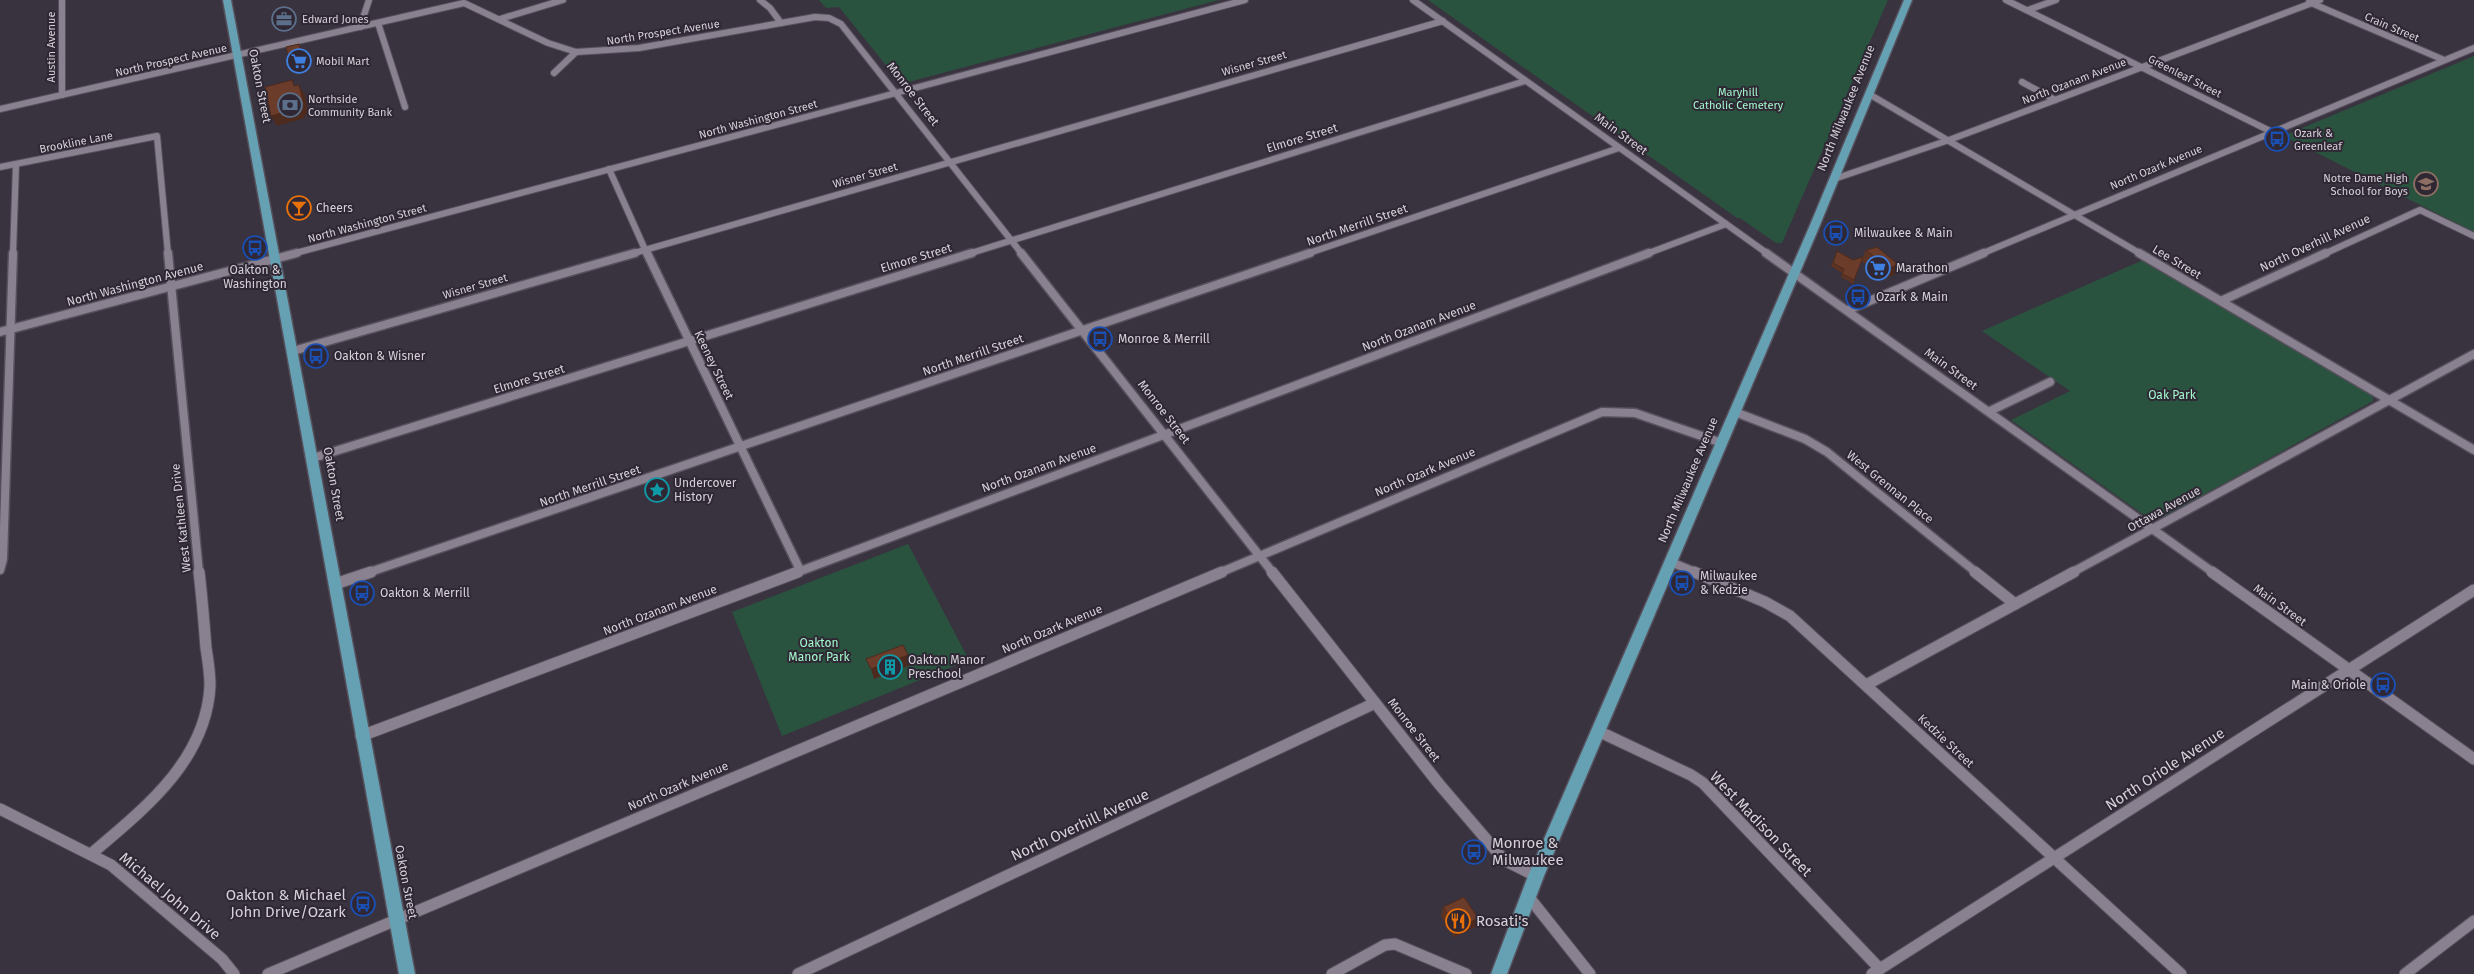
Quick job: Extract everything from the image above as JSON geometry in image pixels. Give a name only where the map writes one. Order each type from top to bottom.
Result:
[{"type":"main road","name":"Oakton Street","points":[[228,0],[407,974]]},
{"type":"main road","name":"North Milwaukee Avenue","points":[[1499,974],[1536,876],[1722,443],[1908,0]]},
{"type":"street","name":"Austin Avenue","points":[[62,0],[62,95]]},
{"type":"street","points":[[360,27],[369,0]]},
{"type":"street","points":[[500,18],[564,0]]},
{"type":"street","points":[[760,0],[770,8],[781,23]]},
{"type":"street","name":"North Washington Street","points":[[276,257],[1245,0]]},
{"type":"street","name":"Main Street","points":[[1413,0],[2474,759]]},
{"type":"street","name":"Greenleaf Street","points":[[2006,0],[2272,132]]},
{"type":"street","points":[[2028,10],[2056,0]]},
{"type":"street","name":"Crain Street","points":[[2304,0],[2444,60]]},
{"type":"street","name":"North Ozanam Avenue","points":[[1834,179],[1949,140],[2320,0]]},
{"type":"street","name":"North Prospect Avenue","points":[[0,109],[465,2],[548,43],[576,52],[639,48],[781,23]]},
{"type":"street","name":"Monroe Street","points":[[781,23],[815,17],[835,20],[841,24],[1439,784],[1504,860],[1536,876]]},
{"type":"street","name":"Wisner Street","points":[[293,351],[1443,21]]},
{"type":"street","points":[[378,23],[405,107]]},
{"type":"street","name":"North Ozark Avenue","points":[[1848,310],[2474,48]]},
{"type":"street","points":[[554,73],[576,52]]},
{"type":"street","name":"Elmore Street","points":[[313,458],[1525,81]]},
{"type":"street","points":[[2022,82],[2055,100]]},
{"type":"street","name":"Lee Street","points":[[1869,94],[2474,450]]},
{"type":"street","name":"Brookline Lane","points":[[0,168],[157,136]]},
{"type":"street","name":"West Kathleen Drive","points":[[91,854],[138,814],[178,772],[195,746],[205,725],[210,704],[210,684],[170,286],[157,136]]},
{"type":"street","name":"North Merrill Street","points":[[336,584],[1619,148]]},
{"type":"street","points":[[0,570],[3,559],[16,164]]},
{"type":"street","name":"Keeney Street","points":[[609,169],[645,249],[800,570]]},
{"type":"street","name":"North Overhill Avenue","points":[[2221,302],[2420,210],[2474,236]]},
{"type":"street","name":"North Ozanam Avenue","points":[[362,736],[1726,224]]},
{"type":"street","name":"North Washington Avenue","points":[[0,332],[276,257]]},
{"type":"street","name":"Ottawa Avenue","points":[[1866,685],[2474,354]]},
{"type":"street","points":[[1990,411],[2050,382]]},
{"type":"street","name":"North Ozark Avenue","points":[[396,918],[1602,412],[1635,413],[1722,443]]},
{"type":"street","name":"West Grennan Place","points":[[1735,412],[1805,439],[1828,452],[2015,604]]},
{"type":"street","name":"Kedzie Street","points":[[1671,562],[1777,608],[1866,685],[2181,974]]},
{"type":"street","name":"North Oriole Avenue","points":[[1876,971],[2474,590]]},
{"type":"street","name":"North Overhill Avenue","points":[[798,974],[1374,702]]},
{"type":"street","name":"West Madison Street","points":[[1598,731],[1691,775],[1703,784],[1876,971]]},
{"type":"street","name":"Michael John Drive","points":[[0,809],[111,865],[143,889],[222,959],[234,974]]},
{"type":"street","points":[[1528,896],[1590,974]]},
{"type":"street","points":[[268,974],[396,918]]},
{"type":"street","points":[[2405,974],[2474,921]]},
{"type":"street","points":[[1332,974],[1385,945],[1395,944],[1404,946],[1466,974]]},
{"type":"green space","points":[[819,0],[1219,0],[901,84],[839,7],[826,8]]},
{"type":"green space","name":"Maryhill Catholic Cemetery","points":[[1428,0],[1888,0],[1782,243],[1776,243],[1740,218],[1737,218]]},
{"type":"green space","name":"Notre Dame High School for Boys","points":[[2474,56],[2474,232],[2283,136]]},
{"type":"green space","name":"Oak Park","points":[[2143,260],[2366,390],[2373,397],[2373,401],[2165,516],[2157,519],[2141,513],[2011,420],[2070,391],[1982,331]]},
{"type":"green space","name":"Oakton Manor Park","points":[[908,544],[969,660],[782,736],[732,612]]},
{"type":"building","points":[[299,44],[302,56],[289,59],[286,47]]},
{"type":"building","points":[[292,80],[294,86],[299,85],[304,104],[299,105],[299,108],[271,116],[265,87]]},
{"type":"building","points":[[1877,247],[1899,265],[1887,268],[1866,250]]},
{"type":"building","name":"Marathon","points":[[1837,251],[1853,260],[1863,257],[1854,280],[1842,274],[1844,269],[1833,263]]},
{"type":"building","points":[[903,645],[908,655],[871,669],[866,659]]},
{"type":"building","points":[[1464,897],[1478,918],[1457,929],[1443,907]]},
{"type":"place","name":"Edward Jones","points":[[284,19]]},
{"type":"place","name":"Mobil Mart","points":[[299,61]]},
{"type":"place","name":"Northside Community Bank","points":[[290,105]]},
{"type":"place","name":"Ozark & Greenleaf","points":[[2277,139]]},
{"type":"place","name":"Notre Dame High School for Boys","points":[[2426,184]]},
{"type":"place","name":"Cheers","points":[[299,208]]},
{"type":"place","name":"Milwaukee & Main","points":[[1836,233]]},
{"type":"place","name":"Oakton & Washington","points":[[255,248]]},
{"type":"place","name":"Marathon","points":[[1878,268]]},
{"type":"place","name":"Ozark & Main","points":[[1858,297]]},
{"type":"place","name":"Monroe & Merrill","points":[[1100,339]]},
{"type":"place","name":"Oakton & Wisner","points":[[316,356]]},
{"type":"place","name":"Undercover History","points":[[657,490]]},
{"type":"place","name":"Milwaukee & Kedzie","points":[[1682,583]]},
{"type":"place","name":"Oakton & Merrill","points":[[362,593]]},
{"type":"place","name":"Oakton Manor Preschool","points":[[890,667]]},
{"type":"place","name":"Main & Oriole","points":[[2383,685]]},
{"type":"place","name":"Monroe & Milwaukee","points":[[1474,852]]},
{"type":"place","name":"Oakton & Michael John Drive/Ozark","points":[[363,904]]},
{"type":"place","name":"Rosati's","points":[[1458,921]]}]
